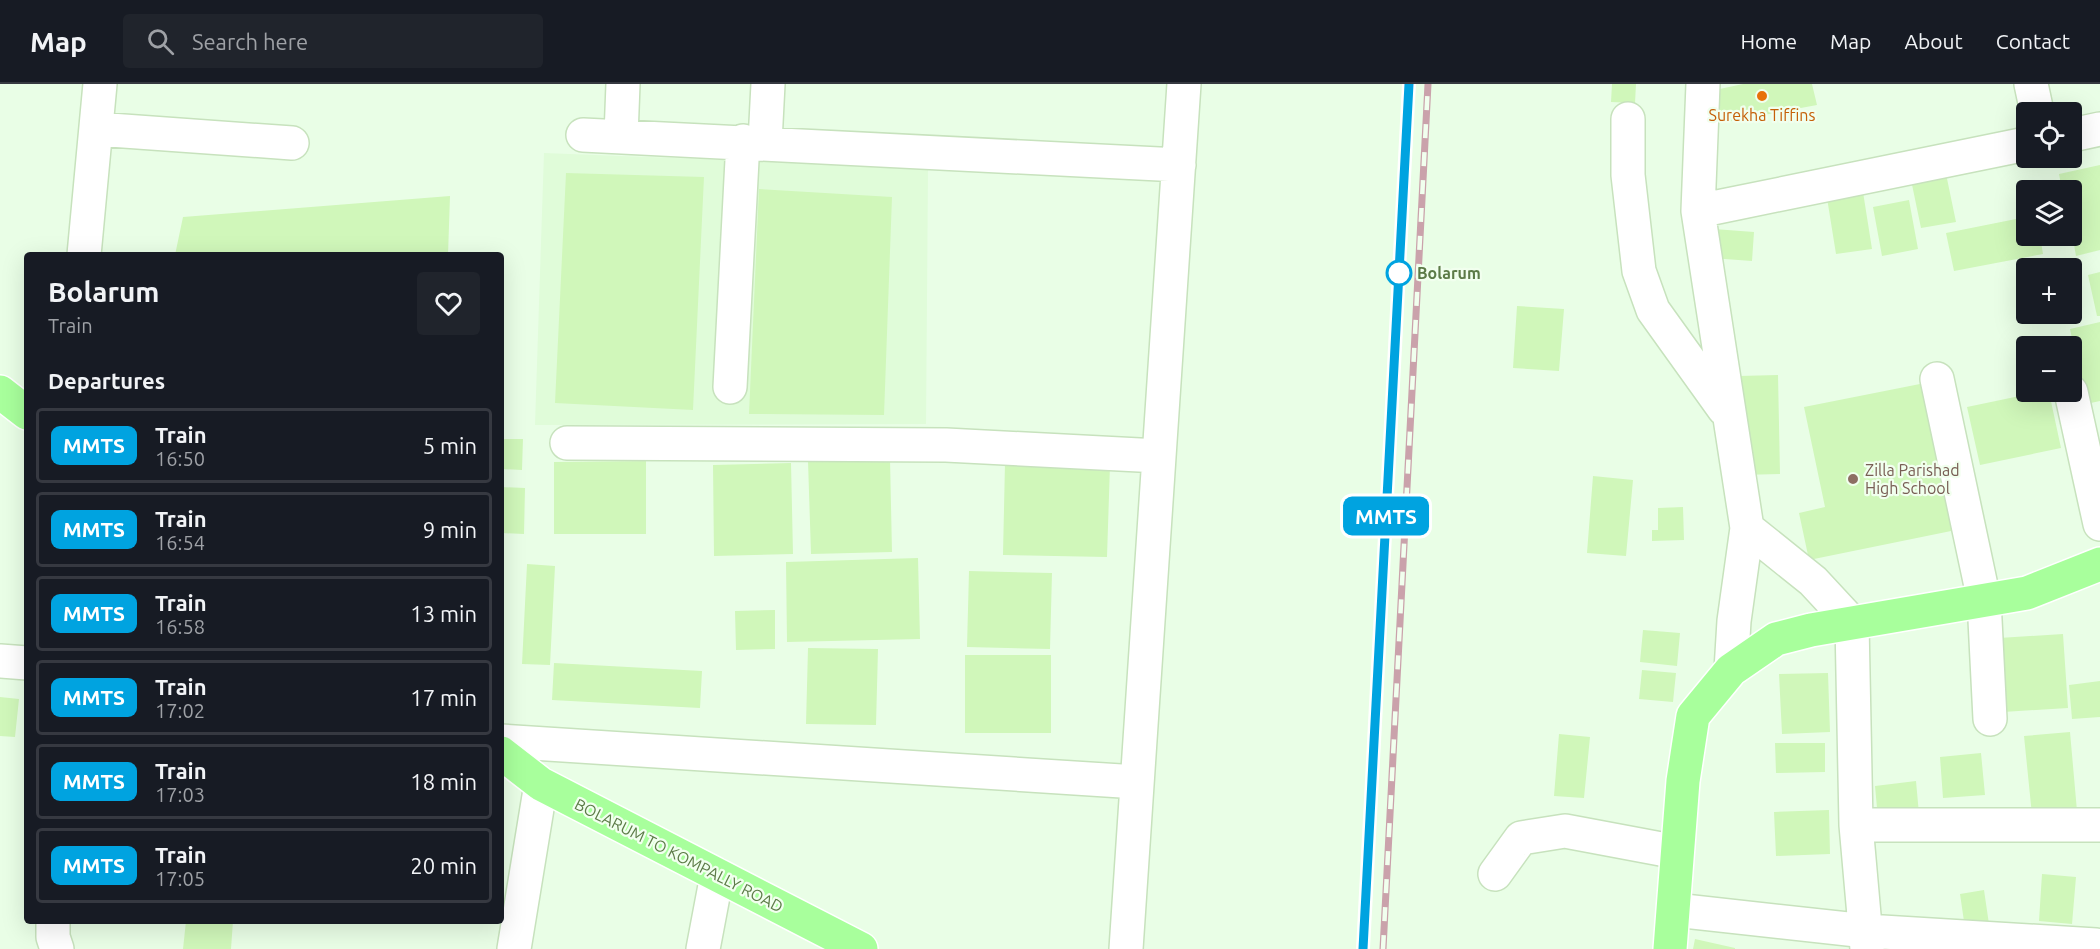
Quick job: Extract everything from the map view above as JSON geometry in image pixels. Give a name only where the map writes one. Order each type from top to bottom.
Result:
[{"type":"main road","points":[[0,392],[24,411]]},
{"type":"main road","points":[[1671,949],[1683,781],[1693,716],[1731,670],[1776,639],[1852,623],[2027,593],[2100,564]]},
{"type":"main road","name":"BOLARUM TO KOMPALLY ROAD","points":[[504,755],[541,784],[861,949]]},
{"type":"street","points":[[84,252],[100,84]]},
{"type":"street","points":[[621,136],[623,84]]},
{"type":"street","points":[[730,387],[754,141],[768,84]]},
{"type":"street","points":[[1126,949],[1184,84]]},
{"type":"street","points":[[1703,84],[1698,211],[1747,528],[1734,621],[1731,670]]},
{"type":"street","points":[[2031,84],[2035,102]]},
{"type":"street","points":[[1628,119],[1628,175],[1639,271],[1653,310],[1728,415]]},
{"type":"street","points":[[96,129],[292,143]]},
{"type":"street","points":[[2082,133],[2100,129]]},
{"type":"street","points":[[583,135],[754,141],[1179,165]]},
{"type":"street","points":[[1698,211],[2016,146]]},
{"type":"street","points":[[1936,379],[1984,600],[1990,719]]},
{"type":"street","points":[[2073,402],[2100,524]]},
{"type":"street","points":[[567,442],[946,445],[1160,456]]},
{"type":"street","points":[[1747,528],[1814,581],[1852,623],[1856,825],[1866,940]]},
{"type":"street","points":[[0,661],[24,663]]},
{"type":"street","points":[[504,741],[1137,783]]},
{"type":"street","points":[[512,928],[541,784]]},
{"type":"street","points":[[1856,825],[2100,825]]},
{"type":"street","points":[[1495,874],[1521,838],[1565,831],[1677,852]]},
{"type":"street","points":[[703,949],[717,875]]},
{"type":"street","points":[[1675,910],[1866,940],[2096,945]]},
{"type":"street","points":[[52,924],[57,949]]},
{"type":"shaded area","points":[[544,153],[928,168],[926,424],[535,425]]},
{"type":"building","points":[[1612,84],[1636,84],[1635,103],[1611,102]]},
{"type":"building","points":[[1743,84],[1812,84],[1817,105],[1721,123],[1715,90]]},
{"type":"building","points":[[2100,165],[2100,250],[2076,256],[2074,246],[2082,246],[2082,180],[2060,180],[2059,174]]},
{"type":"building","points":[[1945,169],[1956,222],[1921,228],[1910,175]]},
{"type":"building","points":[[566,173],[704,177],[693,410],[555,403]]},
{"type":"building","points":[[759,189],[892,197],[884,415],[749,414]]},
{"type":"building","points":[[1863,192],[1872,249],[1836,254],[1827,198]]},
{"type":"building","points":[[450,196],[448,252],[176,252],[183,217]]},
{"type":"building","points":[[1909,200],[1918,249],[1882,256],[1873,207]]},
{"type":"building","points":[[2016,219],[2016,246],[2042,246],[2043,254],[1954,271],[1946,233]]},
{"type":"building","points":[[1714,229],[1754,232],[1752,261],[1711,258]]},
{"type":"building","points":[[2100,272],[2100,316],[2097,316],[2088,275]]},
{"type":"building","points":[[1517,306],[1564,309],[1559,371],[1513,368]]},
{"type":"building","points":[[2100,322],[2100,401],[2086,404],[2082,385],[2082,336],[2071,336],[2070,329]]},
{"type":"building","points":[[1778,375],[1780,474],[1741,475],[1739,376]]},
{"type":"building","points":[[1925,383],[1956,530],[1809,560],[1799,513],[1825,507],[1804,407]]},
{"type":"building","points":[[2016,397],[2016,402],[2051,402],[2061,448],[1980,465],[1967,407]]},
{"type":"building","points":[[504,439],[523,439],[522,470],[504,469]]},
{"type":"building","points":[[890,459],[892,552],[811,554],[808,461]]},
{"type":"building","points":[[646,461],[646,534],[554,534],[554,462]]},
{"type":"building","points":[[791,463],[793,554],[714,556],[713,465]]},
{"type":"building","points":[[1005,463],[1110,465],[1107,557],[1003,555]]},
{"type":"building","points":[[1593,476],[1633,480],[1626,556],[1587,553]]},
{"type":"building","points":[[504,487],[525,488],[524,534],[504,533]]},
{"type":"building","points":[[1683,507],[1684,540],[1652,541],[1652,530],[1658,530],[1658,508]]},
{"type":"building","points":[[918,558],[920,639],[787,642],[786,562]]},
{"type":"building","points":[[527,564],[555,566],[550,665],[522,664]]},
{"type":"building","points":[[969,571],[1052,573],[1050,649],[967,647]]},
{"type":"building","points":[[775,610],[775,649],[736,650],[735,611]]},
{"type":"building","points":[[1643,630],[1680,633],[1677,666],[1640,662]]},
{"type":"building","points":[[2063,634],[2068,708],[2003,712],[1999,638]]},
{"type":"building","points":[[808,648],[878,649],[876,725],[806,724]]},
{"type":"building","points":[[965,655],[1051,655],[1051,733],[965,733]]},
{"type":"building","points":[[554,663],[702,671],[700,708],[552,700]]},
{"type":"building","points":[[1642,670],[1676,673],[1673,702],[1639,699]]},
{"type":"building","points":[[1828,673],[1830,732],[1782,734],[1779,674]]},
{"type":"building","points":[[2100,681],[2100,717],[2072,719],[2069,685]]},
{"type":"building","points":[[0,697],[19,699],[15,737],[0,736]]},
{"type":"building","points":[[2070,732],[2077,811],[2032,815],[2024,736]]},
{"type":"building","points":[[1559,734],[1590,737],[1584,798],[1554,796]]},
{"type":"building","points":[[1775,743],[1825,743],[1825,772],[1776,773]]},
{"type":"building","points":[[1981,753],[1985,795],[1943,798],[1940,757]]},
{"type":"building","points":[[1916,781],[1919,814],[1878,819],[1875,786]]},
{"type":"building","points":[[1829,810],[1830,854],[1776,856],[1774,812]]},
{"type":"building","points":[[2042,874],[2076,877],[2072,924],[2039,921]]},
{"type":"building","points":[[1984,890],[1990,931],[1966,935],[1960,894]]},
{"type":"building","points":[[186,924],[233,924],[231,949],[183,949]]},
{"type":"building","points":[[1695,939],[1735,948],[1735,949],[1693,949]]},
{"type":"railway","points":[[1363,949],[1409,84]]},
{"type":"railway","points":[[1383,949],[1428,84]]},
{"type":"train","name":"MMTS","points":[[1363,949],[1409,84]]},
{"type":"place","name":"Surekha Tiffins","points":[[1762,96]]},
{"type":"place","name":"Bolarum","points":[[1399,273]]},
{"type":"place","name":"Zilla Parishad High School","points":[[1853,479]]}]
